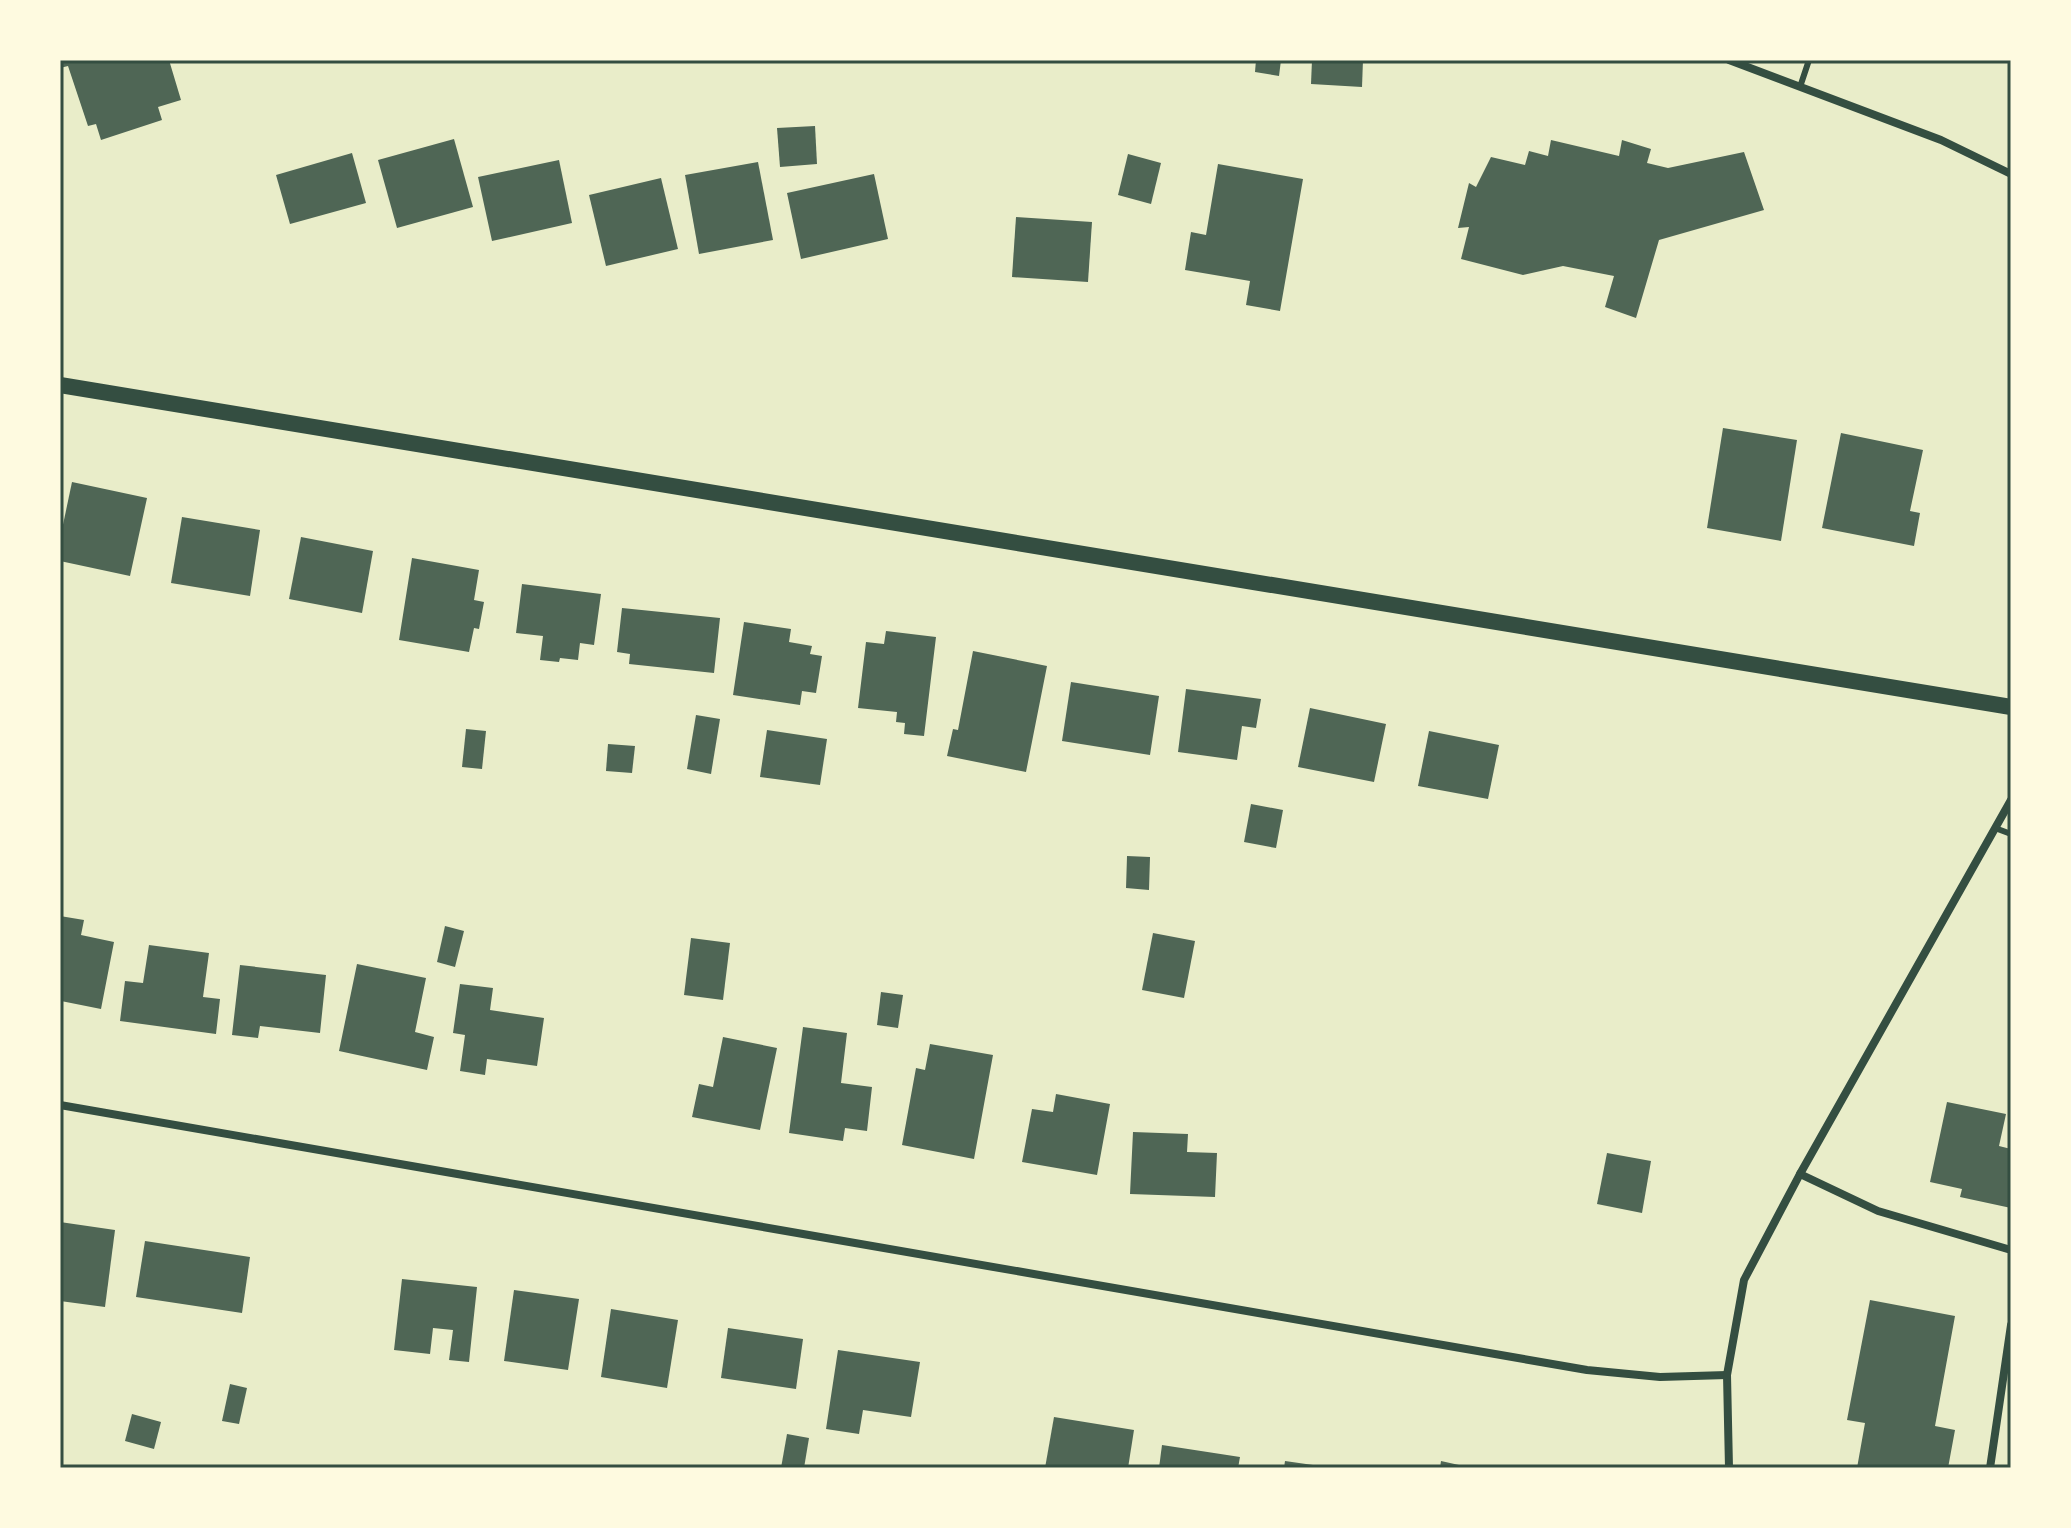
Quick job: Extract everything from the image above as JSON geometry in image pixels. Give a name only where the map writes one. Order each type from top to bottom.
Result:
[{"type":"main road","points":[[60,385],[2011,707]]},
{"type":"street","points":[[1729,60],[1941,140],[2011,174]]},
{"type":"street","points":[[1729,1468],[1727,1375],[1744,1280],[1800,1174],[2011,800]]},
{"type":"street","points":[[60,1105],[1587,1370],[1660,1377],[1727,1375]]},
{"type":"street","points":[[1800,1174],[1878,1211],[2011,1250]]},
{"type":"street","points":[[1990,1468],[2011,1325]]},
{"type":"lane","points":[[1800,87],[1809,60]]},
{"type":"lane","points":[[1995,828],[2011,834]]},
{"type":"building","points":[[60,60],[169,60],[181,100],[158,107],[162,120],[101,140],[96,124],[88,126],[68,66],[60,68]]},
{"type":"building","points":[[1256,60],[1281,60],[1279,76],[1255,72]]},
{"type":"building","points":[[1312,60],[1363,60],[1362,87],[1311,84]]},
{"type":"building","points":[[815,126],[817,164],[780,167],[777,128]]},
{"type":"building","points":[[454,139],[473,207],[397,228],[378,160]]},
{"type":"building","points":[[1551,140],[1619,156],[1622,140],[1651,149],[1647,163],[1668,168],[1744,152],[1764,210],[1659,240],[1636,318],[1605,307],[1614,276],[1563,266],[1523,275],[1461,259],[1469,227],[1458,228],[1469,183],[1476,187],[1491,157],[1525,165],[1529,151],[1548,156]]},
{"type":"building","points":[[352,153],[366,203],[290,224],[276,175]]},
{"type":"building","points":[[1128,154],[1161,163],[1151,204],[1118,195]]},
{"type":"building","points":[[559,160],[572,223],[492,241],[478,177]]},
{"type":"building","points":[[758,162],[773,240],[699,254],[685,175]]},
{"type":"building","points":[[1218,164],[1303,179],[1280,311],[1246,305],[1250,281],[1185,270],[1191,232],[1206,235]]},
{"type":"building","points":[[874,174],[888,239],[801,259],[787,193]]},
{"type":"building","points":[[661,178],[678,249],[606,266],[589,195]]},
{"type":"building","points":[[1016,217],[1092,222],[1088,282],[1012,277]]},
{"type":"building","points":[[1723,428],[1797,440],[1781,541],[1707,528]]},
{"type":"building","points":[[1841,433],[1923,450],[1910,511],[1920,513],[1914,546],[1822,528]]},
{"type":"building","points":[[72,482],[147,498],[130,576],[60,561],[60,539]]},
{"type":"building","points":[[182,517],[260,530],[250,596],[171,583]]},
{"type":"building","points":[[301,537],[373,551],[362,613],[289,599]]},
{"type":"building","points":[[412,558],[479,570],[474,600],[484,602],[479,629],[474,628],[469,652],[399,640]]},
{"type":"building","points":[[522,584],[601,594],[594,645],[580,643],[578,660],[540,660],[543,636],[516,633]]},
{"type":"building","points":[[622,608],[720,618],[714,673],[629,664],[630,654],[617,652]]},
{"type":"building","points":[[744,622],[791,629],[789,642],[812,646],[810,654],[822,656],[816,693],[802,691],[800,705],[733,695]]},
{"type":"building","points":[[886,631],[936,637],[924,736],[904,734],[905,723],[896,722],[897,712],[858,708],[866,642],[884,644]]},
{"type":"building","points":[[973,651],[1047,666],[1026,772],[947,756],[953,729],[958,730]]},
{"type":"building","points":[[1071,682],[1159,696],[1150,755],[1062,741]]},
{"type":"building","points":[[1186,689],[1261,699],[1256,728],[1242,726],[1237,760],[1178,752]]},
{"type":"building","points":[[1310,708],[1386,724],[1374,782],[1298,767]]},
{"type":"building","points":[[696,715],[720,719],[711,774],[687,769]]},
{"type":"building","points":[[466,729],[486,731],[482,769],[462,767]]},
{"type":"building","points":[[767,730],[827,739],[820,785],[760,777]]},
{"type":"building","points":[[1429,731],[1499,745],[1488,799],[1418,786]]},
{"type":"building","points":[[608,744],[635,746],[632,773],[606,771]]},
{"type":"building","points":[[1251,804],[1283,810],[1276,848],[1244,842]]},
{"type":"building","points":[[1127,856],[1150,857],[1149,890],[1126,888]]},
{"type":"building","points":[[60,916],[84,920],[81,935],[114,942],[101,1009],[61,1001]]},
{"type":"building","points":[[445,926],[464,931],[455,967],[437,962]]},
{"type":"building","points":[[1153,933],[1195,941],[1184,998],[1142,990]]},
{"type":"building","points":[[691,938],[730,943],[723,1000],[684,995]]},
{"type":"building","points":[[149,945],[209,953],[203,997],[220,999],[216,1034],[120,1021],[125,981],[143,983]]},
{"type":"building","points":[[357,964],[426,978],[415,1032],[434,1037],[427,1070],[339,1051]]},
{"type":"building","points":[[240,965],[326,975],[320,1033],[260,1026],[258,1038],[232,1035]]},
{"type":"building","points":[[460,984],[493,988],[490,1010],[544,1018],[537,1066],[487,1059],[485,1075],[460,1071],[465,1035],[453,1033]]},
{"type":"building","points":[[881,992],[903,995],[898,1028],[877,1025]]},
{"type":"building","points":[[803,1027],[847,1033],[841,1083],[872,1087],[867,1131],[845,1128],[843,1141],[789,1133]]},
{"type":"building","points":[[723,1037],[777,1048],[760,1130],[692,1117],[699,1084],[713,1087]]},
{"type":"building","points":[[930,1044],[993,1055],[974,1159],[902,1145],[916,1068],[925,1070]]},
{"type":"building","points":[[1056,1094],[1110,1104],[1097,1175],[1022,1162],[1032,1109],[1053,1112]]},
{"type":"building","points":[[1947,1102],[2006,1114],[1999,1146],[2011,1149],[2011,1208],[1960,1197],[1962,1189],[1930,1182]]},
{"type":"building","points":[[1133,1132],[1188,1134],[1187,1152],[1217,1153],[1215,1197],[1130,1194]]},
{"type":"building","points":[[1607,1153],[1651,1161],[1642,1213],[1597,1204]]},
{"type":"building","points":[[60,1222],[115,1230],[105,1307],[60,1301]]},
{"type":"building","points":[[145,1241],[250,1257],[242,1313],[136,1297]]},
{"type":"building","points":[[402,1279],[477,1287],[469,1362],[449,1360],[453,1330],[433,1328],[430,1354],[394,1350]]},
{"type":"building","points":[[514,1290],[579,1299],[568,1370],[504,1361]]},
{"type":"building","points":[[1870,1300],[1955,1316],[1935,1426],[1955,1430],[1948,1468],[1857,1468],[1865,1423],[1847,1420]]},
{"type":"building","points":[[611,1309],[678,1320],[667,1388],[601,1377]]},
{"type":"building","points":[[728,1328],[803,1339],[796,1389],[721,1378]]},
{"type":"building","points":[[838,1350],[920,1362],[911,1417],[863,1410],[859,1434],[826,1429]]},
{"type":"building","points":[[230,1384],[247,1388],[239,1424],[222,1421]]},
{"type":"building","points":[[132,1414],[161,1422],[154,1449],[125,1441]]},
{"type":"building","points":[[1054,1417],[1134,1430],[1128,1468],[1045,1468]]},
{"type":"building","points":[[787,1434],[809,1438],[804,1468],[781,1468]]},
{"type":"building","points":[[1162,1445],[1240,1457],[1238,1468],[1159,1468]]},
{"type":"building","points":[[1285,1461],[1320,1466],[1320,1468],[1284,1468]]},
{"type":"building","points":[[1441,1461],[1468,1467],[1468,1468],[1440,1468]]}]
